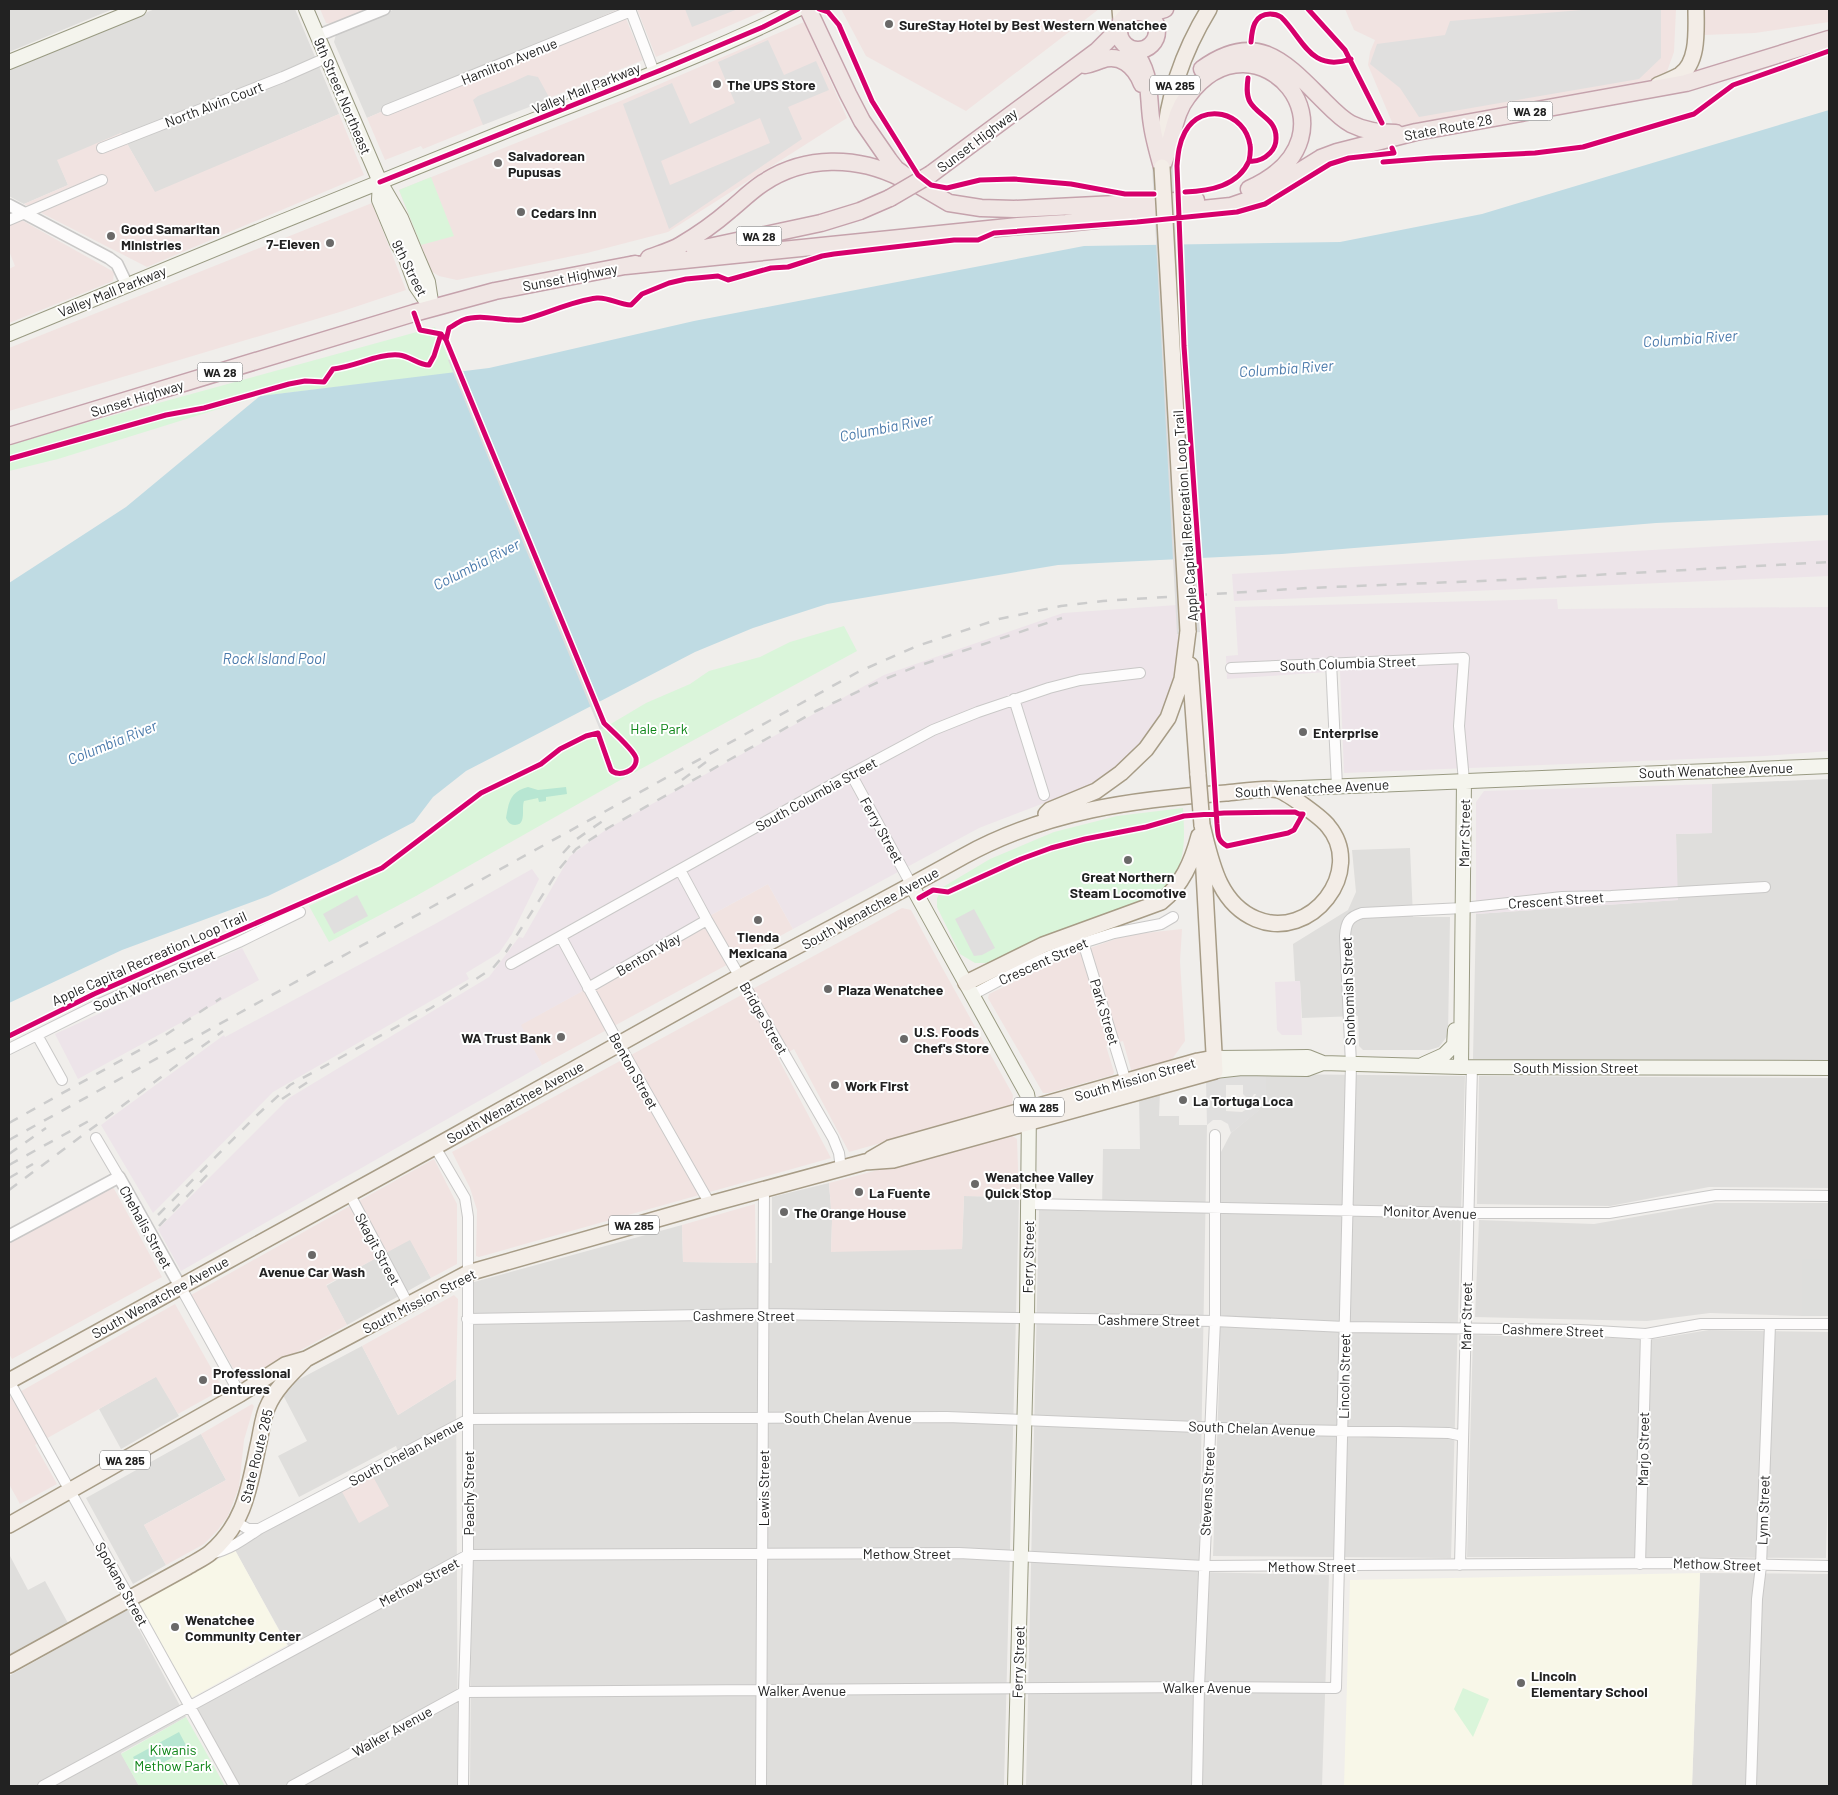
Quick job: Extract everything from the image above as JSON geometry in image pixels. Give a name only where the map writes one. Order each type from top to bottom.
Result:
[{"type":"highway","points":[[808,9],[862,121],[896,169],[949,203],[1014,209],[1219,199],[1238,194],[1263,183],[1284,166],[1296,148],[1302,132],[1302,115],[1297,98],[1284,80],[1262,67],[1239,65],[1212,73],[1198,84],[1181,106],[1162,167]]},
{"type":"highway","name":"WA 28","points":[[1118,17],[1140,11],[1165,9]]},
{"type":"highway","points":[[1130,48],[1140,50],[1147,48],[1156,38],[1157,24],[1140,11]]},
{"type":"highway","points":[[1078,66],[1105,33],[1113,18],[1118,17],[1119,36],[1145,68],[1152,127],[1162,167]]},
{"type":"highway","name":"Sunset Highway","points":[[9,436],[432,308],[495,291],[625,266],[822,223],[860,211],[890,198],[931,174],[1078,66],[1097,51],[1118,17]]},
{"type":"highway","name":"State Route 28","points":[[625,266],[1231,206],[1260,196],[1322,158],[1337,152],[1416,132],[1650,88],[1686,83],[1829,39]]},
{"type":"highway","name":"Sunset Highway","points":[[1097,51],[1116,47],[1130,48]]},
{"type":"highway","points":[[1162,167],[1175,107],[1184,87],[1189,80],[1205,67],[1222,56],[1238,52],[1260,53],[1280,60],[1293,70],[1340,117],[1357,127],[1381,132],[1416,132]]},
{"type":"highway","points":[[1078,66],[1111,58],[1124,61],[1133,66],[1149,103]]},
{"type":"highway","points":[[625,266],[678,247],[720,218],[762,184],[780,173],[803,165],[818,162],[852,162],[886,171],[920,186]]},
{"type":"main road","points":[[9,62],[139,9]]},
{"type":"main road","name":"9th Street Northeast","points":[[306,9],[380,182]]},
{"type":"main road","name":"Valley Mall Parkway","points":[[9,334],[127,284],[654,72],[763,26],[798,9]]},
{"type":"main road","name":"WA 285","points":[[1200,9],[1180,47],[1167,80],[1160,106],[1158,141],[1162,167],[1188,631],[1202,825],[1214,1064]]},
{"type":"main road","name":"WA 285","points":[[1162,167],[1165,135],[1173,93],[1188,49],[1209,9]]},
{"type":"main road","points":[[1650,88],[1681,74],[1688,66],[1694,51],[1696,9]]},
{"type":"main road","name":"9th Street","points":[[380,182],[401,218],[428,282],[432,308]]},
{"type":"main road","points":[[1032,825],[1050,810],[1096,791],[1121,773],[1146,749],[1168,718],[1182,679],[1188,631]]},
{"type":"main road","name":"South Wenatchee Avenue","points":[[9,1381],[740,977],[985,845],[1032,825],[1078,812],[1132,802],[1182,796],[1336,786],[1829,766]]},
{"type":"main road","name":"Marr Street","points":[[1464,781],[1461,1009],[1466,1066]]},
{"type":"main road","points":[[1202,825],[1220,885],[1243,913],[1267,923],[1282,923],[1299,920],[1314,913],[1326,901],[1338,875],[1340,863],[1334,834],[1326,823],[1277,789]]},
{"type":"main road","points":[[969,989],[1043,945],[1161,902],[1170,894],[1184,874],[1196,846],[1202,825]]},
{"type":"main road","name":"Ferry Street","points":[[912,886],[1026,1094],[1030,1115],[1027,1318],[1015,1786]]},
{"type":"main road","name":"Marr Street","points":[[1420,1066],[1444,1055],[1454,1045],[1456,1015],[1461,1009]]},
{"type":"main road","name":"South Mission Street","points":[[1030,1115],[1126,1082],[1193,1062],[1242,1068],[1308,1069],[1324,1064],[1829,1068]]},
{"type":"main road","name":"South Mission Street","points":[[9,1525],[240,1394],[285,1365],[306,1359],[468,1273],[865,1162],[890,1148],[1030,1115],[1214,1064]]},
{"type":"main road","name":"State Route 285","points":[[209,1554],[232,1530],[248,1497],[266,1410],[283,1382],[306,1359]]},
{"type":"main road","points":[[240,1394],[253,1397],[259,1405],[252,1429],[249,1452],[253,1471]]},
{"type":"main road","name":"South Chelan Avenue","points":[[9,1665],[209,1554]]},
{"type":"street","points":[[317,36],[384,9]]},
{"type":"street","points":[[630,10],[654,72]]},
{"type":"street","name":"Hamilton Avenue","points":[[387,110],[630,10]]},
{"type":"street","name":"North Alvin Court","points":[[102,148],[274,81],[326,58]]},
{"type":"street","points":[[9,220],[102,180]]},
{"type":"street","points":[[9,205],[109,258],[117,264],[127,284]]},
{"type":"street","name":"South Columbia Street","points":[[1231,668],[1331,662],[1464,658]]},
{"type":"street","name":"Marr Street","points":[[1464,658],[1459,726],[1464,781]]},
{"type":"street","points":[[1331,662],[1336,786]]},
{"type":"street","name":"South Columbia Street","points":[[511,964],[850,774],[933,730],[1042,690],[1080,680],[1140,673]]},
{"type":"street","points":[[1014,699],[1044,795]]},
{"type":"street","name":"Ferry Street","points":[[850,774],[912,886]]},
{"type":"street","name":"Bridge Street","points":[[680,870],[833,1138],[839,1153],[841,1168]]},
{"type":"street","name":"Crescent Street","points":[[1349,919],[1362,913],[1463,908],[1562,897],[1765,887]]},
{"type":"street","name":"South Worthen Street","points":[[9,1049],[300,912]]},
{"type":"street","name":"Crescent Street","points":[[969,989],[1017,971],[1083,942],[1114,933],[1162,924],[1173,917]]},
{"type":"street","name":"Snohomish Street","points":[[1349,919],[1346,924],[1345,936],[1351,1064]]},
{"type":"street","name":"Benton Way","points":[[588,988],[707,920]]},
{"type":"street","name":"Benton Street","points":[[561,937],[710,1204]]},
{"type":"street","name":"Park Street","points":[[1083,942],[1126,1082]]},
{"type":"street","points":[[37,1035],[62,1080]]},
{"type":"street","name":"Lincoln Street","points":[[1336,1688],[1351,1064]]},
{"type":"street","name":"Marr Street","points":[[1460,1565],[1469,1213],[1466,1066]]},
{"type":"street","name":"Stevens Street","points":[[1197,1786],[1199,1687],[1214,1321],[1215,1136]]},
{"type":"street","name":"Chehalis Street","points":[[96,1138],[240,1394]]},
{"type":"street","name":"Peachy Street","points":[[435,1147],[465,1198],[468,1217],[468,1555],[463,1786]]},
{"type":"street","points":[[9,1236],[119,1177]]},
{"type":"street","name":"Lewis Street","points":[[761,1786],[764,1189]]},
{"type":"street","name":"Skagit Street","points":[[349,1193],[408,1304]]},
{"type":"street","name":"Monitor Avenue","points":[[1029,1204],[1348,1209],[1469,1213],[1609,1213],[1716,1195],[1829,1196]]},
{"type":"street","name":"Cashmere Street","points":[[467,1319],[764,1314],[1214,1321],[1345,1327],[1580,1330],[1646,1334],[1702,1324],[1829,1324]]},
{"type":"street","name":"Lynn Street","points":[[1751,1786],[1757,1599],[1761,1566],[1770,1324]]},
{"type":"street","name":"Marjo Street","points":[[1640,1564],[1646,1334]]},
{"type":"street","name":"Spokane Street","points":[[9,1381],[234,1786]]},
{"type":"street","name":"South Chelan Avenue","points":[[209,1554],[221,1552],[235,1545],[258,1529],[469,1419],[947,1417],[1463,1436]]},
{"type":"street","points":[[236,1522],[248,1529],[258,1529]]},
{"type":"street","name":"Methow Street","points":[[43,1786],[468,1555],[959,1553],[1204,1566],[1669,1563],[1829,1566]]},
{"type":"street","name":"Walker Avenue","points":[[292,1786],[464,1692],[1199,1687],[1336,1688]]},
{"type":"shaded area","points":[[9,9],[113,9],[9,52]]},
{"type":"shaded area","points":[[155,9],[295,9],[339,114],[155,193],[121,133],[58,161],[68,185],[24,204],[9,196],[9,68]]},
{"type":"shaded area","points":[[320,9],[368,9],[331,24],[326,23]]},
{"type":"shaded area","points":[[395,9],[619,9],[367,118],[334,42],[336,34]]},
{"type":"shaded area","points":[[622,9],[643,60],[423,149],[421,146],[385,160],[367,118]]},
{"type":"shaded area","points":[[637,9],[768,9],[656,57]]},
{"type":"shaded area","points":[[685,9],[738,9],[692,27]]},
{"type":"shaded area","points":[[841,9],[1099,9],[966,111],[866,56]]},
{"type":"shaded area","points":[[1345,9],[1676,9],[1674,52],[1665,77],[1394,127],[1368,65],[1370,52],[1375,40],[1354,30]]},
{"type":"shaded area","points":[[1594,9],[1661,9],[1661,58],[1639,79],[1419,117],[1400,88],[1370,64],[1377,44],[1445,35],[1450,21]]},
{"type":"shaded area","points":[[1704,9],[1829,9],[1829,22],[1755,33],[1704,35]]},
{"type":"shaded area","points":[[804,22],[847,118],[668,232],[587,253],[457,280],[439,276],[431,271],[399,190],[618,102]]},
{"type":"shaded area","points":[[768,40],[784,75],[816,61],[829,90],[788,107],[802,139],[669,229],[623,104],[672,83],[690,124],[735,103],[718,62]],"holes":[[[760,118],[770,143],[670,185],[661,161]]]},
{"type":"shaded area","points":[[528,75],[538,77],[550,99],[483,125],[473,100],[478,96]]},
{"type":"shaded area","points":[[339,114],[364,175],[147,267],[24,204],[68,185],[57,160],[121,133],[155,192]]},
{"type":"shaded area","points":[[372,203],[406,290],[343,311],[9,411],[9,348]]},
{"type":"shaded area","points":[[9,213],[114,272],[113,281],[9,323],[9,269],[15,266],[9,251]]},
{"type":"shaded area","points":[[1829,540],[1829,576],[1234,601],[1232,574]]},
{"type":"shaded area","points":[[1557,599],[1558,609],[1829,607],[1829,751],[1765,756],[1344,773],[1340,671],[1227,679],[1226,656],[1238,655],[1235,607]]},
{"type":"shaded area","points":[[1177,605],[1179,651],[1173,683],[1165,705],[1147,737],[1131,756],[1103,778],[1081,789],[979,828],[793,929],[768,884],[700,921],[702,925],[521,1025],[542,1065],[181,1271],[158,1229],[289,1098],[489,977],[519,937],[523,938],[570,856],[607,829],[884,675],[1063,613]]},
{"type":"shaded area","points":[[1829,779],[1829,1060],[1473,1059],[1476,914],[1677,900],[1676,834],[1712,833],[1712,784]]},
{"type":"shaded area","points":[[1712,784],[1712,833],[1676,834],[1678,900],[1476,914],[1476,802],[1484,791]]},
{"type":"shaded area","points":[[1410,848],[1413,917],[1450,917],[1448,1035],[1439,1047],[1429,1050],[1363,1050],[1359,1046],[1358,1016],[1302,1018],[1300,981],[1295,981],[1293,944],[1348,910],[1356,892],[1352,850]]},
{"type":"shaded area","points":[[532,869],[539,879],[512,934],[499,953],[466,973],[469,979],[273,1092],[153,1213],[101,1125],[224,1035],[225,1037],[435,924]]},
{"type":"shaded area","points":[[768,884],[793,929],[542,1065],[520,1025],[702,926],[700,921]]},
{"type":"shaded area","points":[[357,895],[368,916],[334,934],[323,914]]},
{"type":"shaded area","points":[[902,908],[911,910],[1013,1095],[1012,1106],[849,1152],[794,1049],[778,1058],[831,1158],[479,1257],[476,1256],[477,1210],[470,1188],[452,1152]]},
{"type":"shaded area","points":[[974,909],[995,948],[982,955],[974,956],[955,919]]},
{"type":"shaded area","points":[[1182,929],[1180,961],[1185,1041],[1170,1062],[1132,1073],[1123,1041],[1106,1046],[1114,1072],[1113,1075],[1043,1093],[988,998],[989,994],[1070,955],[1127,935]]},
{"type":"shaded area","points":[[242,948],[259,980],[78,1079],[55,1034]]},
{"type":"shaded area","points":[[1300,981],[1302,1035],[1282,1035],[1277,1030],[1275,982]]},
{"type":"shaded area","points":[[1266,1074],[1465,1076],[1451,1558],[1213,1556],[1220,1356],[1221,1152],[1231,1133],[1265,1105]]},
{"type":"shaded area","points":[[1266,1074],[1266,1105],[1231,1133],[1228,1124],[1221,1120],[1213,1120],[1207,1125],[1206,1080],[1228,1075]],"holes":[[[1226,1085],[1243,1085],[1243,1094],[1250,1101],[1254,1094],[1256,1094],[1250,1107],[1242,1112],[1226,1111]]]},
{"type":"shaded area","points":[[1479,1076],[1829,1078],[1829,1188],[1709,1187],[1610,1206],[1477,1204]]},
{"type":"shaded area","points":[[1160,1092],[1159,1116],[1179,1116],[1179,1125],[1207,1125],[1199,1572],[1329,1575],[1322,1786],[1026,1786],[1039,1210],[1102,1211],[1103,1149],[1140,1149],[1139,1098]]},
{"type":"shaded area","points":[[1011,1135],[1017,1139],[1019,1197],[964,1196],[962,1249],[831,1252],[832,1221],[829,1183]]},
{"type":"shaded area","points":[[434,1159],[457,1204],[457,1264],[431,1278],[410,1240],[326,1285],[347,1325],[241,1382],[191,1295]]},
{"type":"shaded area","points":[[829,1183],[832,1221],[831,1251],[962,1249],[964,1196],[1019,1197],[1004,1786],[470,1786],[474,1282],[682,1225],[683,1262],[772,1263],[772,1197]]},
{"type":"shaded area","points":[[112,1185],[162,1277],[12,1359],[9,1354],[9,1241]]},
{"type":"shaded area","points":[[1715,1203],[1829,1203],[1829,1259],[1802,1260],[1802,1316],[1710,1313],[1647,1321],[1475,1317],[1479,1220],[1594,1224]]},
{"type":"shaded area","points":[[755,1204],[756,1263],[683,1262],[682,1225]]},
{"type":"shaded area","points":[[410,1239],[431,1278],[347,1325],[326,1286]]},
{"type":"shaded area","points":[[1802,1259],[1829,1259],[1829,1316],[1802,1316]]},
{"type":"shaded area","points":[[454,1295],[458,1299],[456,1379],[398,1415],[362,1346]]},
{"type":"shaded area","points":[[175,1304],[223,1389],[178,1414],[156,1377],[35,1445],[57,1484],[20,1504],[9,1484],[9,1398]]},
{"type":"shaded area","points":[[1709,1330],[1829,1332],[1829,1456],[1826,1558],[1467,1557],[1473,1335],[1655,1339]]},
{"type":"shaded area","points":[[362,1346],[398,1415],[456,1379],[458,1786],[236,1786],[192,1708],[291,1651],[232,1545],[400,1457],[396,1446],[299,1497],[278,1456],[307,1441],[283,1395],[294,1382]]},
{"type":"shaded area","points":[[157,1376],[179,1416],[121,1449],[99,1409]]},
{"type":"shaded area","points":[[252,1404],[254,1406],[244,1440],[239,1487],[228,1516],[204,1544],[166,1565],[144,1525],[226,1480],[201,1434]]},
{"type":"shaded area","points":[[201,1434],[226,1480],[144,1525],[166,1565],[133,1584],[86,1498]]},
{"type":"shaded area","points":[[371,1473],[389,1506],[359,1523],[341,1490]]},
{"type":"shaded area","points":[[235,1550],[287,1645],[191,1698],[139,1603]]},
{"type":"shaded area","points":[[9,1554],[28,1590],[45,1581],[68,1623],[9,1655]]},
{"type":"shaded area","points":[[1700,1573],[1829,1574],[1829,1786],[1692,1786]]},
{"type":"shaded area","name":"Lincoln Elementary School","points":[[1700,1573],[1692,1786],[1344,1786],[1350,1580]]},
{"type":"shaded area","points":[[128,1609],[186,1717],[121,1753],[139,1786],[9,1786],[9,1676]]},
{"type":"green space","points":[[431,177],[454,236],[421,245],[399,190]]},
{"type":"green space","points":[[435,327],[455,373],[260,396],[58,459],[9,471],[9,444]]},
{"type":"green space","name":"Hale Park","points":[[844,626],[857,651],[615,783],[416,896],[329,942],[309,906],[383,871],[473,802],[552,759],[646,703],[690,684],[709,671],[760,657],[790,642]]},
{"type":"green space","points":[[528,787],[538,790],[566,787],[567,794],[546,797],[546,801],[539,802],[538,798],[524,801],[521,822],[515,825],[508,822],[506,818],[511,798],[517,792]]},
{"type":"green space","points":[[1183,808],[1184,845],[1182,856],[1174,876],[1157,895],[989,963],[975,963],[960,954],[937,907],[937,898],[943,887],[990,859],[1054,832],[1117,816]]},
{"type":"green space","points":[[1463,1688],[1489,1699],[1473,1737],[1454,1709]]},
{"type":"green space","name":"Kiwanis Methow Park","points":[[186,1717],[225,1786],[139,1786],[121,1754]]},
{"type":"green space","points":[[179,1732],[188,1749],[142,1774],[133,1757]]},
{"type":"water","name":"Rock Island Pool","points":[[1829,110],[1829,515],[1656,523],[1282,554],[1058,565],[827,604],[753,628],[695,652],[466,771],[433,797],[414,822],[338,862],[268,896],[122,950],[9,1003],[9,583],[126,507],[260,396],[489,368],[694,321],[1084,246],[1340,242],[1482,214]]},
{"type":"pier","points":[[1180,164],[1201,632],[1177,634],[1152,166]]},
{"type":"pier","points":[[457,357],[608,726],[600,730],[448,360]]},
{"type":"railway","points":[[9,1140],[858,672],[917,646],[999,619],[1061,606],[1103,601],[1308,588],[1505,580],[1829,562]]},
{"type":"railway","points":[[158,1215],[256,1116],[290,1085],[431,1008],[493,968],[504,955],[560,868],[576,849],[608,828],[816,711],[915,667],[1062,618]]},
{"type":"railway","points":[[682,780],[710,759]]},
{"type":"railway","points":[[563,853],[574,841],[604,820]]},
{"type":"railway","points":[[9,1123],[161,1038],[221,998]]},
{"type":"railway","points":[[9,1190],[223,1031]]},
{"type":"railway","points":[[282,1099],[311,1080]]},
{"type":"railway","points":[[9,1165],[96,1117]]},
{"type":"railway","points":[[9,1154],[46,1128]]},
{"type":"railway","points":[[9,1178],[33,1164]]},
{"type":"railway","points":[[159,1226],[210,1172]]},
{"type":"cycle path","points":[[380,182],[661,70],[763,27],[798,9]]},
{"type":"cycle path","points":[[819,9],[828,12],[839,25],[872,101],[918,175],[931,185],[947,188],[980,180],[1014,179],[1071,184],[1125,194],[1154,194]]},
{"type":"cycle path","points":[[1308,9],[1345,50],[1382,123]]},
{"type":"cycle path","points":[[1251,42],[1253,27],[1257,19],[1265,15],[1274,14],[1281,17],[1309,51],[1317,57],[1326,61],[1337,62],[1351,59]]},
{"type":"cycle path","points":[[1383,162],[1535,153],[1583,147],[1694,114],[1733,85],[1829,51]]},
{"type":"cycle path","name":"Apple Capital Recreation Loop Trail","points":[[919,898],[933,890],[948,892],[1021,859],[1051,848],[1146,827],[1184,816],[1224,813],[1295,812],[1303,814],[1294,830],[1288,833],[1227,846],[1221,842],[1219,837],[1217,824],[1211,731],[1184,346],[1177,166],[1180,144],[1185,132],[1192,122],[1202,116],[1212,114],[1222,114],[1232,118],[1240,125],[1250,145],[1249,161],[1260,160],[1274,148],[1276,143],[1275,132],[1270,122],[1250,102],[1247,93],[1248,78]]},
{"type":"cycle path","points":[[446,340],[449,328],[470,318],[485,317],[522,320],[578,302],[597,298],[631,305],[642,294],[669,283],[686,279],[718,276],[728,280],[771,268],[788,267],[834,254],[954,240],[978,240],[994,233],[1237,212],[1265,204],[1330,164],[1349,158],[1394,153],[1392,148]]},
{"type":"cycle path","points":[[1185,192],[1204,190],[1231,182],[1249,161]]},
{"type":"cycle path","name":"Apple Capital Recreation Loop Trail","points":[[9,1036],[94,994],[382,868],[481,793],[541,764],[560,749],[586,736],[598,733],[611,770],[614,772],[627,772],[636,763],[636,758],[627,745],[604,723],[446,340],[441,334],[420,330],[414,313]]},
{"type":"cycle path","points":[[9,459],[166,415],[204,408],[289,384],[305,381],[324,382],[333,369],[383,356],[399,355],[421,364],[429,365],[441,334]]},
{"type":"place","name":"SureStay Hotel by Best Western Wenatchee","points":[[889,24]]},
{"type":"place","name":"The UPS Store","points":[[717,84]]},
{"type":"place","name":"Salvadorean Pupusas","points":[[498,163]]},
{"type":"place","name":"Cedars Inn","points":[[521,212]]},
{"type":"place","name":"Good Samaritan Ministries","points":[[111,236]]},
{"type":"place","name":"7-Eleven","points":[[330,243]]},
{"type":"place","name":"Enterprise","points":[[1303,732]]},
{"type":"place","name":"Great Northern Steam Locomotive","points":[[1128,860]]},
{"type":"place","name":"Tienda Mexicana","points":[[758,920]]},
{"type":"place","name":"Plaza Wenatchee","points":[[828,989]]},
{"type":"place","name":"WA Trust Bank","points":[[561,1037]]},
{"type":"place","name":"U.S. Foods Chef's Store","points":[[904,1039]]},
{"type":"place","name":"Work First","points":[[835,1085]]},
{"type":"place","name":"La Tortuga Loca","points":[[1183,1100]]},
{"type":"place","name":"Wenatchee Valley Quick Stop","points":[[975,1184]]},
{"type":"place","name":"La Fuente","points":[[859,1192]]},
{"type":"place","name":"The Orange House","points":[[784,1212]]},
{"type":"place","name":"Avenue Car Wash","points":[[312,1255]]},
{"type":"place","name":"Professional Dentures","points":[[203,1380]]},
{"type":"place","name":"Wenatchee Community Center","points":[[175,1627]]},
{"type":"place","name":"Lincoln Elementary School","points":[[1521,1683]]},
{"type":"water label","name":"Columbia River","points":[[1690,338]]},
{"type":"water label","name":"Columbia River","points":[[1286,368]]},
{"type":"water label","name":"Columbia River","points":[[886,427]]},
{"type":"water label","name":"Columbia River","points":[[476,564]]},
{"type":"water label","name":"Columbia River","points":[[112,742]]}]
